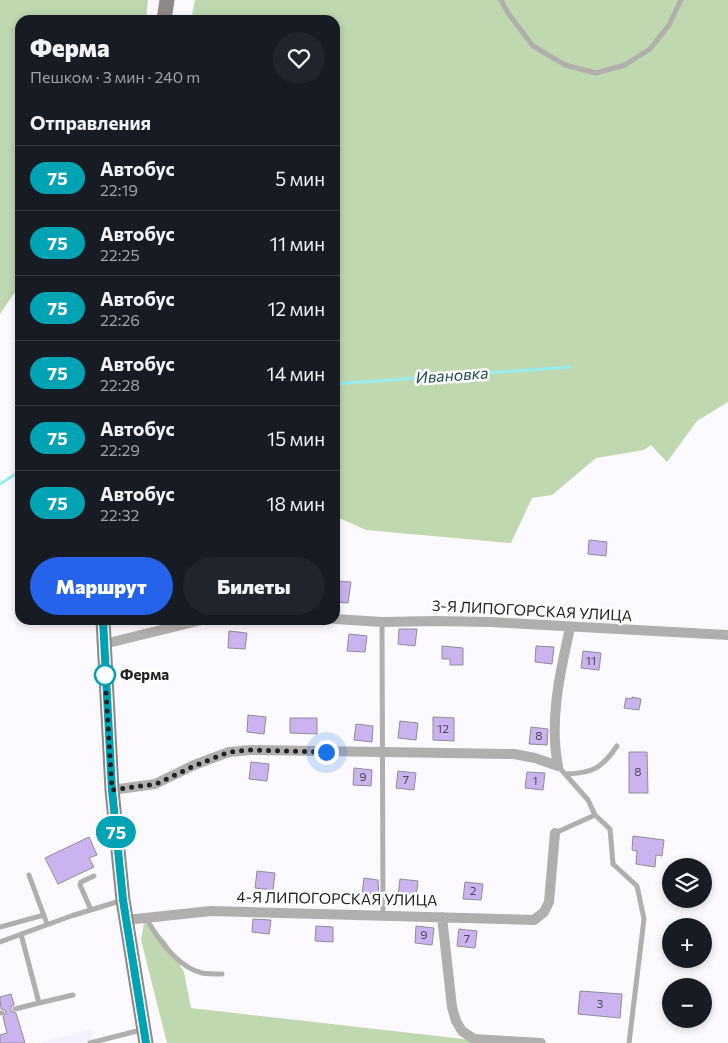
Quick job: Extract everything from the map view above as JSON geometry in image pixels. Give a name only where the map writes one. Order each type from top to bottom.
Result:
[{"type":"street","points":[[165,15],[167,0]]},
{"type":"street","name":"3-Я ЛИПОГОРСКАЯ УЛИЦА","points":[[340,619],[382,622],[472,622],[728,635]]},
{"type":"street","points":[[103,625],[112,790],[123,900],[145,1036]]},
{"type":"street","points":[[104,644],[182,625]]},
{"type":"street","points":[[112,790],[156,784],[229,752],[251,750],[514,754],[535,758],[558,766],[554,727],[562,662],[570,628]]},
{"type":"street","name":"4-Я ЛИПОГОРСКАЯ УЛИЦА","points":[[126,920],[211,911],[534,920],[544,912],[549,902],[555,833]]},
{"type":"street","points":[[442,917],[452,1007],[456,1021],[462,1031],[474,1039],[541,1043]]},
{"type":"lane","points":[[501,0],[508,13],[533,46],[565,65],[596,73],[625,65],[650,49],[669,25],[681,0]]},
{"type":"lane","points":[[382,622],[383,916]]},
{"type":"lane","points":[[566,774],[580,774],[592,770],[606,762],[617,746]]},
{"type":"lane","points":[[558,766],[588,800],[595,815],[610,829],[613,864],[637,886],[644,919],[629,1043]]},
{"type":"lane","points":[[555,833],[595,815]]},
{"type":"lane","points":[[29,875],[47,924]]},
{"type":"lane","points":[[91,910],[80,885],[81,882],[94,876]]},
{"type":"lane","points":[[0,942],[47,924],[123,900]]},
{"type":"lane","points":[[0,927],[44,915]]},
{"type":"lane","points":[[146,918],[156,935],[179,960],[190,968],[202,973],[222,974]]},
{"type":"lane","points":[[21,934],[39,1004]]},
{"type":"lane","points":[[15,1010],[73,995]]},
{"type":"lane","points":[[90,1043],[145,1036]]},
{"type":"shaded area","points":[[91,1029],[94,1043],[38,1043]]},
{"type":"green space","points":[[0,0],[148,0],[146,15],[15,15],[15,292],[0,314]]},
{"type":"green space","points":[[195,0],[728,0],[728,402],[697,421],[667,462],[651,445],[644,450],[596,458],[552,495],[532,498],[511,543],[366,530],[340,518],[340,15],[192,15]]},
{"type":"green space","points":[[144,922],[165,940],[184,972],[191,1008],[499,1043],[167,1043],[141,940]]},
{"type":"building","points":[[589,540],[607,542],[606,556],[588,554]]},
{"type":"building","points":[[340,581],[351,582],[348,603],[340,602]]},
{"type":"building","points":[[399,629],[417,629],[415,646],[398,644]]},
{"type":"building","points":[[229,631],[247,633],[245,649],[228,648]]},
{"type":"building","points":[[349,634],[367,636],[365,652],[347,651]]},
{"type":"building","points":[[442,646],[463,648],[463,665],[450,665],[450,659],[442,659]]},
{"type":"building","points":[[536,646],[554,647],[552,664],[535,662]]},
{"type":"building","points":[[583,651],[601,653],[599,670],[581,668]]},
{"type":"building","points":[[632,697],[641,699],[639,710],[624,708],[626,698],[632,699]]},
{"type":"building","points":[[248,715],[266,717],[264,734],[247,732]]},
{"type":"building","points":[[433,717],[454,718],[454,741],[433,740]]},
{"type":"building","points":[[290,718],[317,718],[317,734],[290,733]]},
{"type":"building","points":[[400,721],[418,723],[416,740],[398,738]]},
{"type":"building","points":[[356,724],[373,726],[372,742],[354,740]]},
{"type":"building","points":[[531,727],[548,729],[547,745],[529,744]]},
{"type":"building","points":[[629,752],[647,752],[648,793],[629,793]]},
{"type":"building","points":[[251,762],[269,764],[267,781],[249,779]]},
{"type":"building","points":[[354,768],[372,770],[371,786],[353,785]]},
{"type":"building","points":[[398,771],[416,773],[414,790],[396,788]]},
{"type":"building","points":[[527,772],[545,773],[543,790],[525,788]]},
{"type":"building","points":[[633,836],[664,840],[662,856],[656,855],[655,867],[636,864],[637,851],[632,850]]},
{"type":"building","points":[[89,837],[97,855],[89,858],[94,867],[58,884],[45,858]]},
{"type":"building","points":[[257,871],[275,873],[273,890],[255,888]]},
{"type":"building","points":[[364,878],[378,880],[379,897],[362,895]]},
{"type":"building","points":[[400,879],[418,881],[416,898],[398,896]]},
{"type":"building","points":[[465,882],[483,884],[481,900],[463,899]]},
{"type":"building","points":[[253,919],[271,920],[269,934],[252,932]]},
{"type":"building","points":[[316,926],[333,927],[333,942],[315,941]]},
{"type":"building","points":[[416,926],[434,928],[432,945],[415,943]]},
{"type":"building","points":[[459,929],[477,931],[475,948],[457,946]]},
{"type":"building","points":[[580,991],[622,994],[620,1018],[578,1014]]},
{"type":"building","points":[[11,994],[14,1005],[11,1007],[11,1011],[16,1013],[25,1043],[0,1043],[0,1035],[7,1033],[3,1017],[6,1013],[5,1010],[1,1009],[0,997]]},
{"type":"waterway","name":"Ивановка","points":[[340,384],[570,367]]},
{"type":"waterway","name":"Ивановка","points":[[0,484],[15,474]]},
{"type":"bus line","name":"75","points":[[103,625],[112,790],[123,900],[146,1043]]},
{"type":"place","name":"Ферма","points":[[105,675]]},
{"type":"route","points":[[105,675],[112,790],[156,784],[229,752],[251,750],[326,752]]}]
